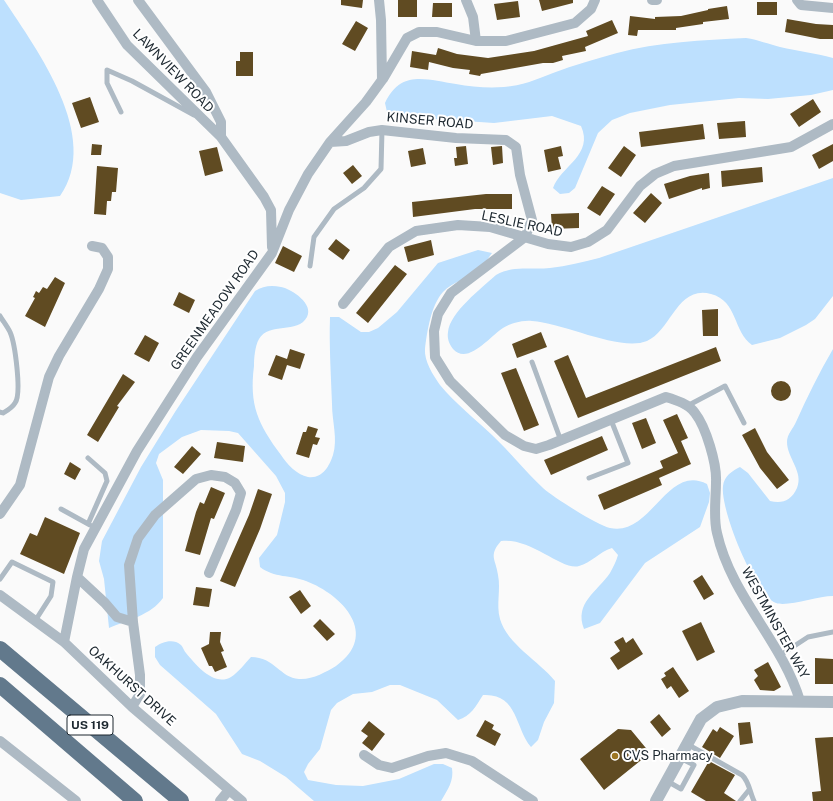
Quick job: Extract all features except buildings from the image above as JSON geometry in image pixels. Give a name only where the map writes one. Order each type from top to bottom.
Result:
[{"type":"highway","name":"US 119","points":[[0,649],[181,801]]},
{"type":"highway","points":[[0,661],[123,764],[137,764]]},
{"type":"highway","name":"US 119","points":[[0,685],[135,801]]},
{"type":"highway","points":[[72,747],[103,779],[129,801]]},
{"type":"street","name":"LAWNVIEW ROAD","points":[[97,0],[127,45],[221,137],[264,198],[271,210],[272,253]]},
{"type":"street","name":"LAWNVIEW ROAD","points":[[138,0],[206,92],[221,122],[221,137]]},
{"type":"street","points":[[379,0],[382,20],[382,80]]},
{"type":"street","points":[[466,0],[473,17],[476,41]]},
{"type":"street","name":"GREENMEADOW ROAD","points":[[64,642],[77,577],[91,526],[197,357],[272,253],[289,210],[308,174],[330,142],[366,102],[382,80],[407,38],[419,32],[437,32],[476,41],[506,41],[575,22],[591,9],[595,0]]},
{"type":"street","points":[[652,0],[657,0]]},
{"type":"street","points":[[797,0],[801,5],[833,8]]},
{"type":"street","name":"LESLIE ROAD","points":[[343,304],[389,247],[416,231],[458,225],[490,227],[548,244],[571,247],[588,242],[607,230],[640,186],[655,174],[674,166],[790,147],[833,124]]},
{"type":"street","name":"KINSER ROAD","points":[[330,142],[346,141],[369,132],[382,130],[456,138],[506,140],[516,147],[520,175],[532,220],[525,237]]},
{"type":"street","name":"WESTMINSTER WAY","points":[[525,237],[451,293],[438,314],[434,331],[435,357],[450,381],[505,435],[524,446],[536,449],[562,440],[666,397],[677,400],[695,413],[711,446],[716,480],[715,508],[717,533],[732,578],[793,680],[800,701]]},
{"type":"street","points":[[0,514],[20,485],[49,377],[59,356],[99,289],[108,269],[108,257],[102,248],[92,246]]},
{"type":"street","points":[[132,707],[140,694],[140,675],[133,622],[129,565],[138,538],[154,515],[196,479],[211,475],[225,477],[235,483],[241,493],[236,510],[209,573]]},
{"type":"street","points":[[77,577],[105,603],[117,617],[133,622]]},
{"type":"street","name":"OAKHURST DRIVE","points":[[0,595],[64,642],[132,707],[242,801]]},
{"type":"street","points":[[656,801],[701,719],[717,707],[742,701],[833,702]]},
{"type":"street","points":[[0,741],[76,801]]},
{"type":"street","points":[[364,755],[379,765],[392,768],[428,756],[446,753],[472,761],[533,801]]},
{"type":"street","points":[[220,801],[229,790]]},
{"type":"lane","points":[[122,112],[107,83],[106,70],[132,81],[200,118]]},
{"type":"lane","points":[[310,266],[314,237],[334,209],[364,188],[381,169],[382,130]]},
{"type":"lane","points":[[0,316],[10,332],[16,352],[18,394],[16,402],[13,406],[3,413],[0,412]]},
{"type":"lane","points":[[532,362],[562,440]]},
{"type":"lane","points":[[687,406],[725,386],[744,423]]},
{"type":"lane","points":[[589,478],[628,463],[611,420]]},
{"type":"lane","points":[[61,509],[91,526],[107,480],[105,473],[88,458]]},
{"type":"lane","points":[[0,579],[12,562],[53,582],[51,596],[35,621]]},
{"type":"lane","points":[[779,656],[808,637],[833,632]]},
{"type":"lane","points":[[688,744],[746,778],[748,790],[754,801]]},
{"type":"lane","points":[[667,781],[681,789],[694,765],[680,758]]},
{"type":"lane","points":[[740,801],[748,790]]},
{"type":"shaded area","points":[[0,0],[4,0],[33,43],[60,95],[69,121],[74,148],[71,173],[60,196],[21,200],[0,193]]},
{"type":"shaded area","points":[[746,38],[833,58],[833,90],[811,95],[768,99],[739,98],[670,105],[630,113],[612,120],[598,133],[575,188],[569,193],[560,194],[553,188],[557,180],[580,153],[584,136],[581,126],[552,116],[494,123],[406,117],[387,112],[385,103],[391,92],[399,85],[416,79],[435,80],[480,87],[510,86],[529,82],[585,62],[633,49],[681,42]]},
{"type":"shaded area","points":[[833,178],[833,296],[815,319],[780,338],[752,345],[741,333],[731,310],[726,303],[720,298],[711,294],[699,293],[690,296],[682,302],[655,336],[647,341],[622,343],[545,323],[525,321],[506,326],[472,352],[465,354],[459,353],[453,349],[449,343],[448,332],[454,316],[475,293],[496,275],[502,272],[522,268],[556,267],[599,258]]},
{"type":"shaded area","points":[[478,250],[492,253],[479,270],[471,276],[451,285],[443,292],[435,304],[428,327],[425,349],[426,358],[435,377],[446,392],[499,441],[543,488],[575,510],[604,526],[610,528],[624,528],[637,522],[670,491],[681,483],[693,480],[707,484],[710,493],[709,502],[700,527],[645,563],[600,623],[584,629],[582,612],[584,605],[588,598],[610,573],[617,558],[618,555],[612,548],[583,565],[572,566],[564,564],[534,548],[523,544],[512,541],[501,541],[494,554],[499,581],[498,608],[500,619],[509,636],[516,644],[555,681],[554,703],[544,722],[538,740],[531,747],[509,706],[503,700],[494,696],[483,695],[470,713],[458,720],[437,700],[400,685],[390,685],[372,692],[353,694],[337,703],[331,710],[320,749],[308,764],[304,772],[308,780],[336,785],[363,786],[399,779],[434,764],[443,764],[452,768],[450,785],[441,801],[314,801],[286,777],[260,761],[242,754],[216,714],[160,665],[155,657],[155,647],[164,642],[171,641],[181,645],[185,652],[200,669],[218,679],[225,679],[234,675],[251,657],[266,660],[292,678],[304,679],[314,677],[328,671],[349,654],[355,642],[356,629],[351,617],[343,606],[320,587],[300,579],[277,575],[265,571],[260,567],[259,558],[277,535],[285,502],[285,493],[276,476],[238,433],[229,431],[201,430],[182,437],[159,454],[156,463],[163,480],[163,598],[146,613],[109,628],[104,579],[99,561],[102,541],[141,467],[175,412],[255,291],[270,286],[286,288],[301,298],[307,307],[307,317],[303,322],[290,327],[269,331],[259,339],[255,356],[253,392],[257,414],[266,434],[273,444],[293,469],[304,476],[313,477],[321,474],[327,468],[333,455],[335,443],[330,360],[330,317],[339,317],[361,332],[369,332],[378,328],[397,312],[438,263]]},
{"type":"shaded area","points":[[833,349],[833,596],[826,596],[788,604],[776,603],[767,596],[758,584],[740,550],[727,513],[723,486],[725,479],[729,474],[740,467],[748,473],[770,501],[782,502],[792,496],[799,482],[797,471],[788,448],[788,436]]},
{"type":"place","name":"CVS Pharmacy","points":[[615,756]]}]
